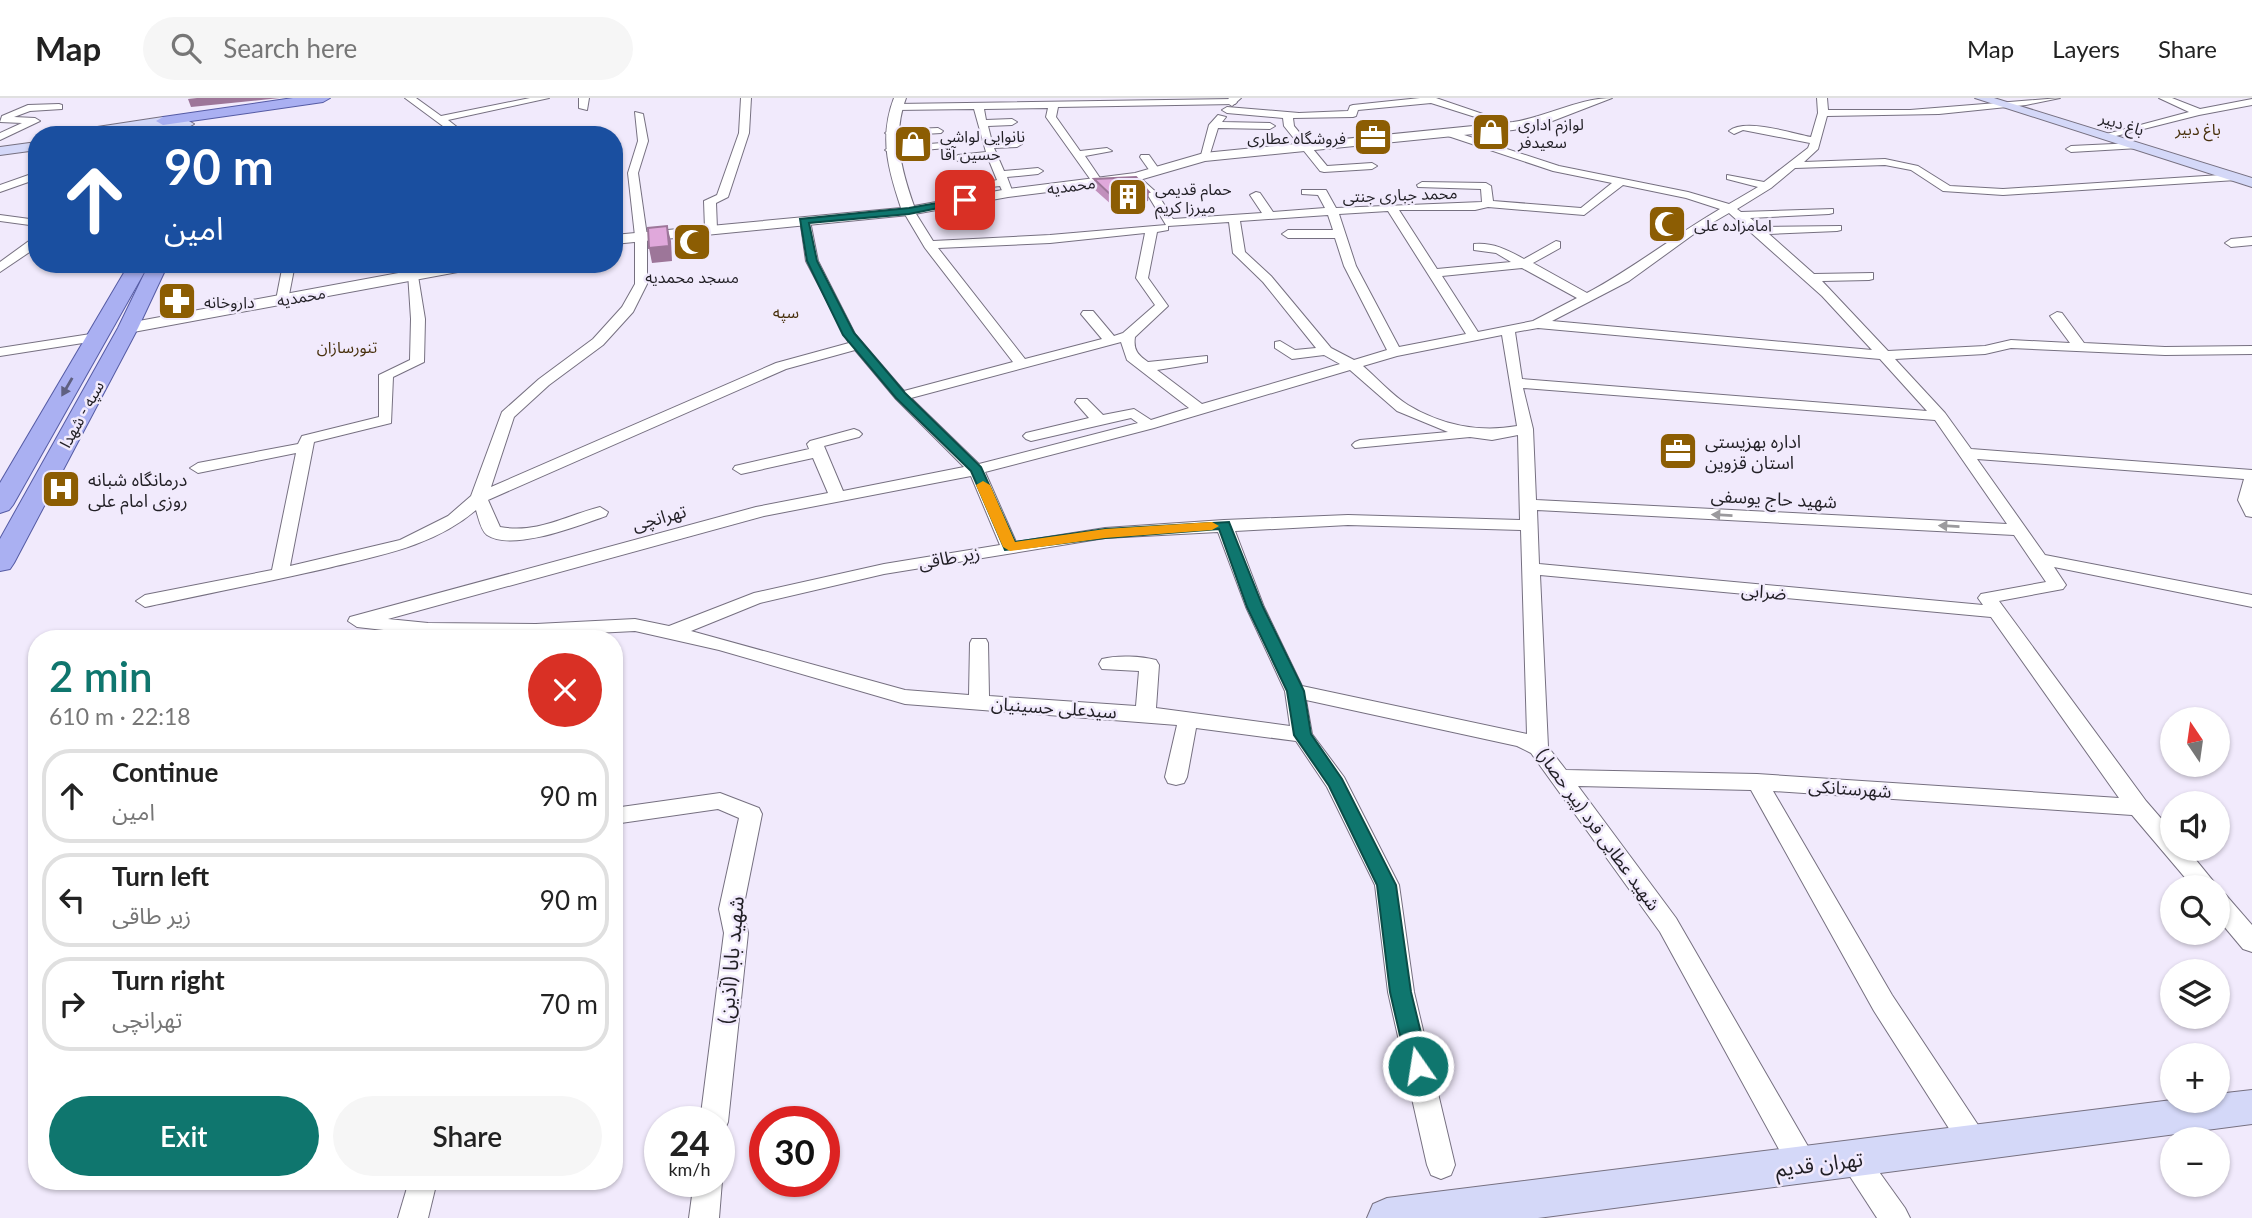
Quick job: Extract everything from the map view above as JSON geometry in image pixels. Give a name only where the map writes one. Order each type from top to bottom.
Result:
[{"type":"main road","points":[[211,122],[259,108],[323,98]]},
{"type":"main road","name":"باغ دبیر","points":[[1981,98],[2252,183]]},
{"type":"main road","points":[[232,126],[243,114],[259,108]]},
{"type":"main road","points":[[109,126],[163,113],[211,122],[219,121],[229,126]]},
{"type":"main road","points":[[163,113],[195,126]]},
{"type":"main road","points":[[173,126],[187,124]]},
{"type":"main road","points":[[0,145],[28,141]]},
{"type":"main road","points":[[0,151],[28,147]]},
{"type":"main road","name":"سپه - شهدا","points":[[0,505],[6,485],[134,273]]},
{"type":"main road","name":"سپه - شهدا","points":[[0,563],[155,273]]},
{"type":"main road","name":"تهران قدیم","points":[[1387,1218],[1446,1214],[2252,1107]]},
{"type":"street","points":[[410,98],[450,126]]},
{"type":"street","points":[[440,119],[508,101],[544,98]]},
{"type":"street","points":[[711,229],[710,201],[722,197],[744,133],[746,98]]},
{"type":"street","name":"محمدیه","points":[[623,239],[909,211],[1004,183],[1097,181],[1136,177],[1204,157],[1513,126],[1538,122],[1606,98]]},
{"type":"street","points":[[1353,365],[1395,352],[1537,324],[1625,278],[1678,239],[1735,211],[1814,149],[1823,113],[1822,98]]},
{"type":"street","points":[[1823,113],[1877,115],[1961,111],[2055,98]]},
{"type":"street","points":[[2164,98],[2199,112]]},
{"type":"street","points":[[1214,125],[1353,114],[1353,108],[1429,99],[1513,126]]},
{"type":"street","points":[[1022,365],[929,245],[909,211],[890,150],[890,133],[898,102],[978,105],[1231,103],[1289,121],[1306,148],[1324,169],[1373,166]]},
{"type":"street","points":[[2104,135],[2252,102]]},
{"type":"street","points":[[1204,157],[1214,125],[1231,103]]},
{"type":"street","points":[[1054,104],[1051,117],[1097,181]]},
{"type":"street","points":[[978,105],[990,150],[1004,183]]},
{"type":"street","points":[[0,137],[35,121],[2,120],[5,118],[28,108],[59,107]]},
{"type":"street","points":[[600,512],[544,533],[515,536],[493,531],[479,498],[507,415],[544,382],[598,342],[628,309],[641,284],[640,236],[633,173],[643,141],[638,114]]},
{"type":"street","points":[[982,123],[1012,122]]},
{"type":"street","points":[[1734,131],[1742,127],[1815,141]]},
{"type":"street","points":[[890,133],[937,131]]},
{"type":"street","points":[[1452,134],[1557,169],[1689,195],[1735,211],[1829,211]]},
{"type":"street","points":[[958,158],[1017,144]]},
{"type":"street","points":[[890,150],[943,146]]},
{"type":"street","points":[[2071,149],[2135,146]]},
{"type":"street","points":[[1077,154],[1107,151]]},
{"type":"street","points":[[1145,157],[1156,172]]},
{"type":"street","points":[[1793,165],[1885,162],[1914,168],[1947,189],[2003,192],[2236,177]]},
{"type":"street","points":[[982,185],[1004,183],[1038,171]]},
{"type":"street","points":[[1136,177],[1153,195],[1170,223]]},
{"type":"street","points":[[1731,177],[1767,186]]},
{"type":"street","points":[[0,189],[28,178]]},
{"type":"street","name":"محمد جباری جنتی","points":[[929,245],[1152,230],[1163,229],[1170,223],[1391,207],[1475,207],[1488,204],[1584,212],[1620,182]]},
{"type":"street","points":[[1422,185],[1486,186],[1488,204]]},
{"type":"street","points":[[1306,192],[1322,192],[1333,212],[1350,266],[1395,352]]},
{"type":"street","points":[[1256,195],[1269,215]]},
{"type":"street","points":[[1391,207],[1436,273],[1475,338]]},
{"type":"street","points":[[1735,211],[1810,278],[1940,416],[2057,585],[1987,598],[2138,807],[2160,833]]},
{"type":"street","points":[[0,218],[28,222]]},
{"type":"street","points":[[1234,218],[1240,253],[1267,279],[1326,351],[1353,365],[1402,408],[1461,432],[1492,435],[1525,429]]},
{"type":"street","points":[[804,221],[812,261],[849,335],[901,396],[976,470],[1010,547]]},
{"type":"street","points":[[1759,231],[1837,228]]},
{"type":"street","points":[[901,396],[1128,335],[1162,306],[1143,278],[1152,230]]},
{"type":"street","points":[[1288,234],[1340,234]]},
{"type":"street","points":[[2231,243],[2252,241]]},
{"type":"street","points":[[1436,273],[1523,264],[1556,245]]},
{"type":"street","points":[[1478,247],[1499,250],[1587,298]]},
{"type":"street","points":[[0,268],[28,248]]},
{"type":"street","points":[[282,300],[287,273]]},
{"type":"street","name":"محمدیه","points":[[128,327],[428,273]]},
{"type":"street","points":[[280,574],[307,439],[386,420],[386,375],[417,362],[418,319],[412,276]]},
{"type":"street","points":[[1810,278],[1869,276]]},
{"type":"street","points":[[1088,314],[1110,340]]},
{"type":"street","points":[[2057,316],[2079,346]]},
{"type":"street","points":[[1537,324],[1885,355],[1985,350],[2011,344],[2165,351],[2252,350]]},
{"type":"street","name":"شهید عطایی فرد (پیر حصار)","points":[[1508,331],[1525,429],[1538,748],[1668,925],[1802,1165]]},
{"type":"street","points":[[1128,335],[1127,346],[1132,357],[1199,409]]},
{"type":"street","points":[[0,352],[97,337]]},
{"type":"street","points":[[145,600],[280,574],[405,544],[454,520],[479,498],[781,366],[859,345]]},
{"type":"street","points":[[1280,345],[1292,355],[1326,351]]},
{"type":"street","points":[[1145,367],[1202,359]]},
{"type":"street","name":"تهرانچی","points":[[357,621],[762,511],[976,470],[1149,425],[1353,365]]},
{"type":"street","points":[[1515,383],[1940,416]]},
{"type":"street","points":[[1082,402],[1100,421]]},
{"type":"street","points":[[1031,436],[1134,413],[1149,425]]},
{"type":"street","points":[[1360,446],[1479,433]]},
{"type":"street","points":[[837,495],[815,444],[854,435]]},
{"type":"street","points":[[198,468],[305,447]]},
{"type":"street","points":[[741,469],[818,452]]},
{"type":"street","points":[[1964,453],[2252,478],[2246,492],[2246,505],[2252,512]]},
{"type":"street","name":"زیر طاقی","points":[[673,632],[754,599],[884,569],[1105,533],[1224,525],[1528,515]]},
{"type":"street","name":"شهید حاج یوسفی","points":[[1528,515],[2017,530]]},
{"type":"street","points":[[1224,525],[1255,607],[1295,691],[1302,735],[1336,783],[1387,885],[1401,992],[1441,1165]]},
{"type":"street","points":[[2038,559],[2252,601]]},
{"type":"street","name":"ضرابی","points":[[1531,569],[1997,612]]},
{"type":"street","name":"سیدعلی حسینیان","points":[[357,621],[449,630]]},
{"type":"street","name":"سیدعلی حسینیان","points":[[579,630],[635,625],[673,632],[905,697],[1146,714],[1302,735]]},
{"type":"street","points":[[979,643],[979,702]]},
{"type":"street","points":[[1109,664],[1149,665],[1146,714]]},
{"type":"street","points":[[1295,691],[1522,740],[1538,748]]},
{"type":"street","points":[[1176,777],[1188,719]]},
{"type":"street","name":"شهرستانکی","points":[[1562,778],[1757,782],[2138,807]]},
{"type":"street","points":[[1757,782],[1876,991],[1974,1143]]},
{"type":"street","name":"شهید بابا (آذین)","points":[[623,815],[720,802],[751,814],[731,909],[736,933],[716,1106]]},
{"type":"street","points":[[2184,861],[2196,875]]},
{"type":"street","points":[[2230,916],[2252,942]]},
{"type":"street","points":[[1852,1158],[1895,1218]]},
{"type":"street","points":[[413,1218],[421,1190]]},
{"type":"street","points":[[704,1218],[706,1197]]},
{"type":"building","points":[[1136,177],[1149,192],[1113,197],[1094,179]]},
{"type":"building","points":[[667,226],[669,246],[649,248],[648,228]]},
{"type":"slow traffic","points":[[983,485],[1010,547],[1105,533],[1212,526]]},
{"type":"place","name":"لوازم ادارى سعيدفر","points":[[1491,132]]},
{"type":"place","name":"فروشگاه عطاری","points":[[1373,137]]},
{"type":"place","name":"نانوایی لواشی حسین آقا","points":[[913,144]]},
{"type":"place","name":"حمام قدیمی میرزا کریم","points":[[1128,197]]},
{"type":"place","name":"امامزاده علی","points":[[1667,224]]},
{"type":"place","name":"مسجد محمدیه","points":[[692,242]]},
{"type":"place","name":"داروخانه","points":[[177,301]]},
{"type":"place","name":"اداره بهزیستی استان قزوین","points":[[1678,451]]},
{"type":"place","name":"درمانگاه شبانه روزی امام علی","points":[[61,489]]},
{"type":"district","name":"باغ دبیر","points":[[2198,128]]},
{"type":"district","name":"سپه","points":[[786,311]]},
{"type":"district","name":"تنورسازان","points":[[347,346]]},
{"type":"route","points":[[965,200],[909,211],[804,221],[812,261],[849,335],[901,396],[976,470],[1010,547],[1105,533],[1224,525],[1255,607],[1295,691],[1302,735],[1336,783],[1387,885],[1401,992],[1418,1066]]}]
